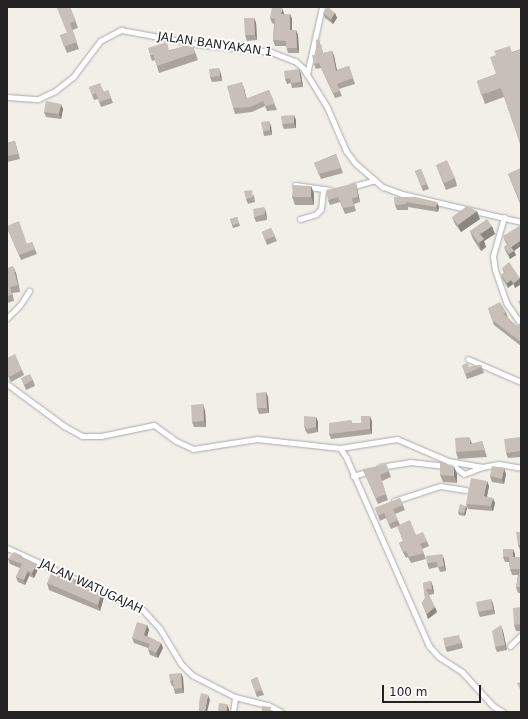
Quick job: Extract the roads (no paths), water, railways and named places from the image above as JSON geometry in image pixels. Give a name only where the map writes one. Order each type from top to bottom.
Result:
[{"type":"street","points":[[307,74],[322,7]]},
{"type":"street","name":"JALAN BANYAKAN 1","points":[[7,98],[38,98],[55,91],[73,77],[104,38],[125,30],[197,44],[271,52],[295,61],[307,74],[327,107],[343,147],[354,163],[375,180],[402,194],[521,222]]},
{"type":"street","points":[[343,188],[375,180]]},
{"type":"street","points":[[295,185],[323,190],[335,190]]},
{"type":"street","points":[[300,219],[316,214],[321,209],[323,190]]},
{"type":"street","points":[[504,217],[493,256],[495,270],[507,304],[521,324]]},
{"type":"street","points":[[7,318],[20,305],[30,291]]},
{"type":"street","points":[[468,359],[521,382]]},
{"type":"street","points":[[7,384],[64,426],[82,436],[101,436],[154,425],[176,441],[193,449],[257,439],[340,448],[398,439],[415,445],[434,457],[482,467]]},
{"type":"street","points":[[340,448],[346,457],[353,476],[429,646],[439,657],[462,672],[493,706],[503,712]]},
{"type":"street","points":[[353,476],[403,461],[455,467],[464,474],[482,467],[499,464],[521,468]]},
{"type":"street","points":[[386,504],[440,486],[466,490]]},
{"type":"street","points":[[369,512],[375,509]]},
{"type":"street","name":"JALAN WATUGAJAH","points":[[7,548],[143,610],[160,629],[181,664],[192,675],[235,697],[268,705],[281,712]]},
{"type":"street","points":[[510,646],[521,635]]},
{"type":"street","points":[[233,712],[235,697]]}]
